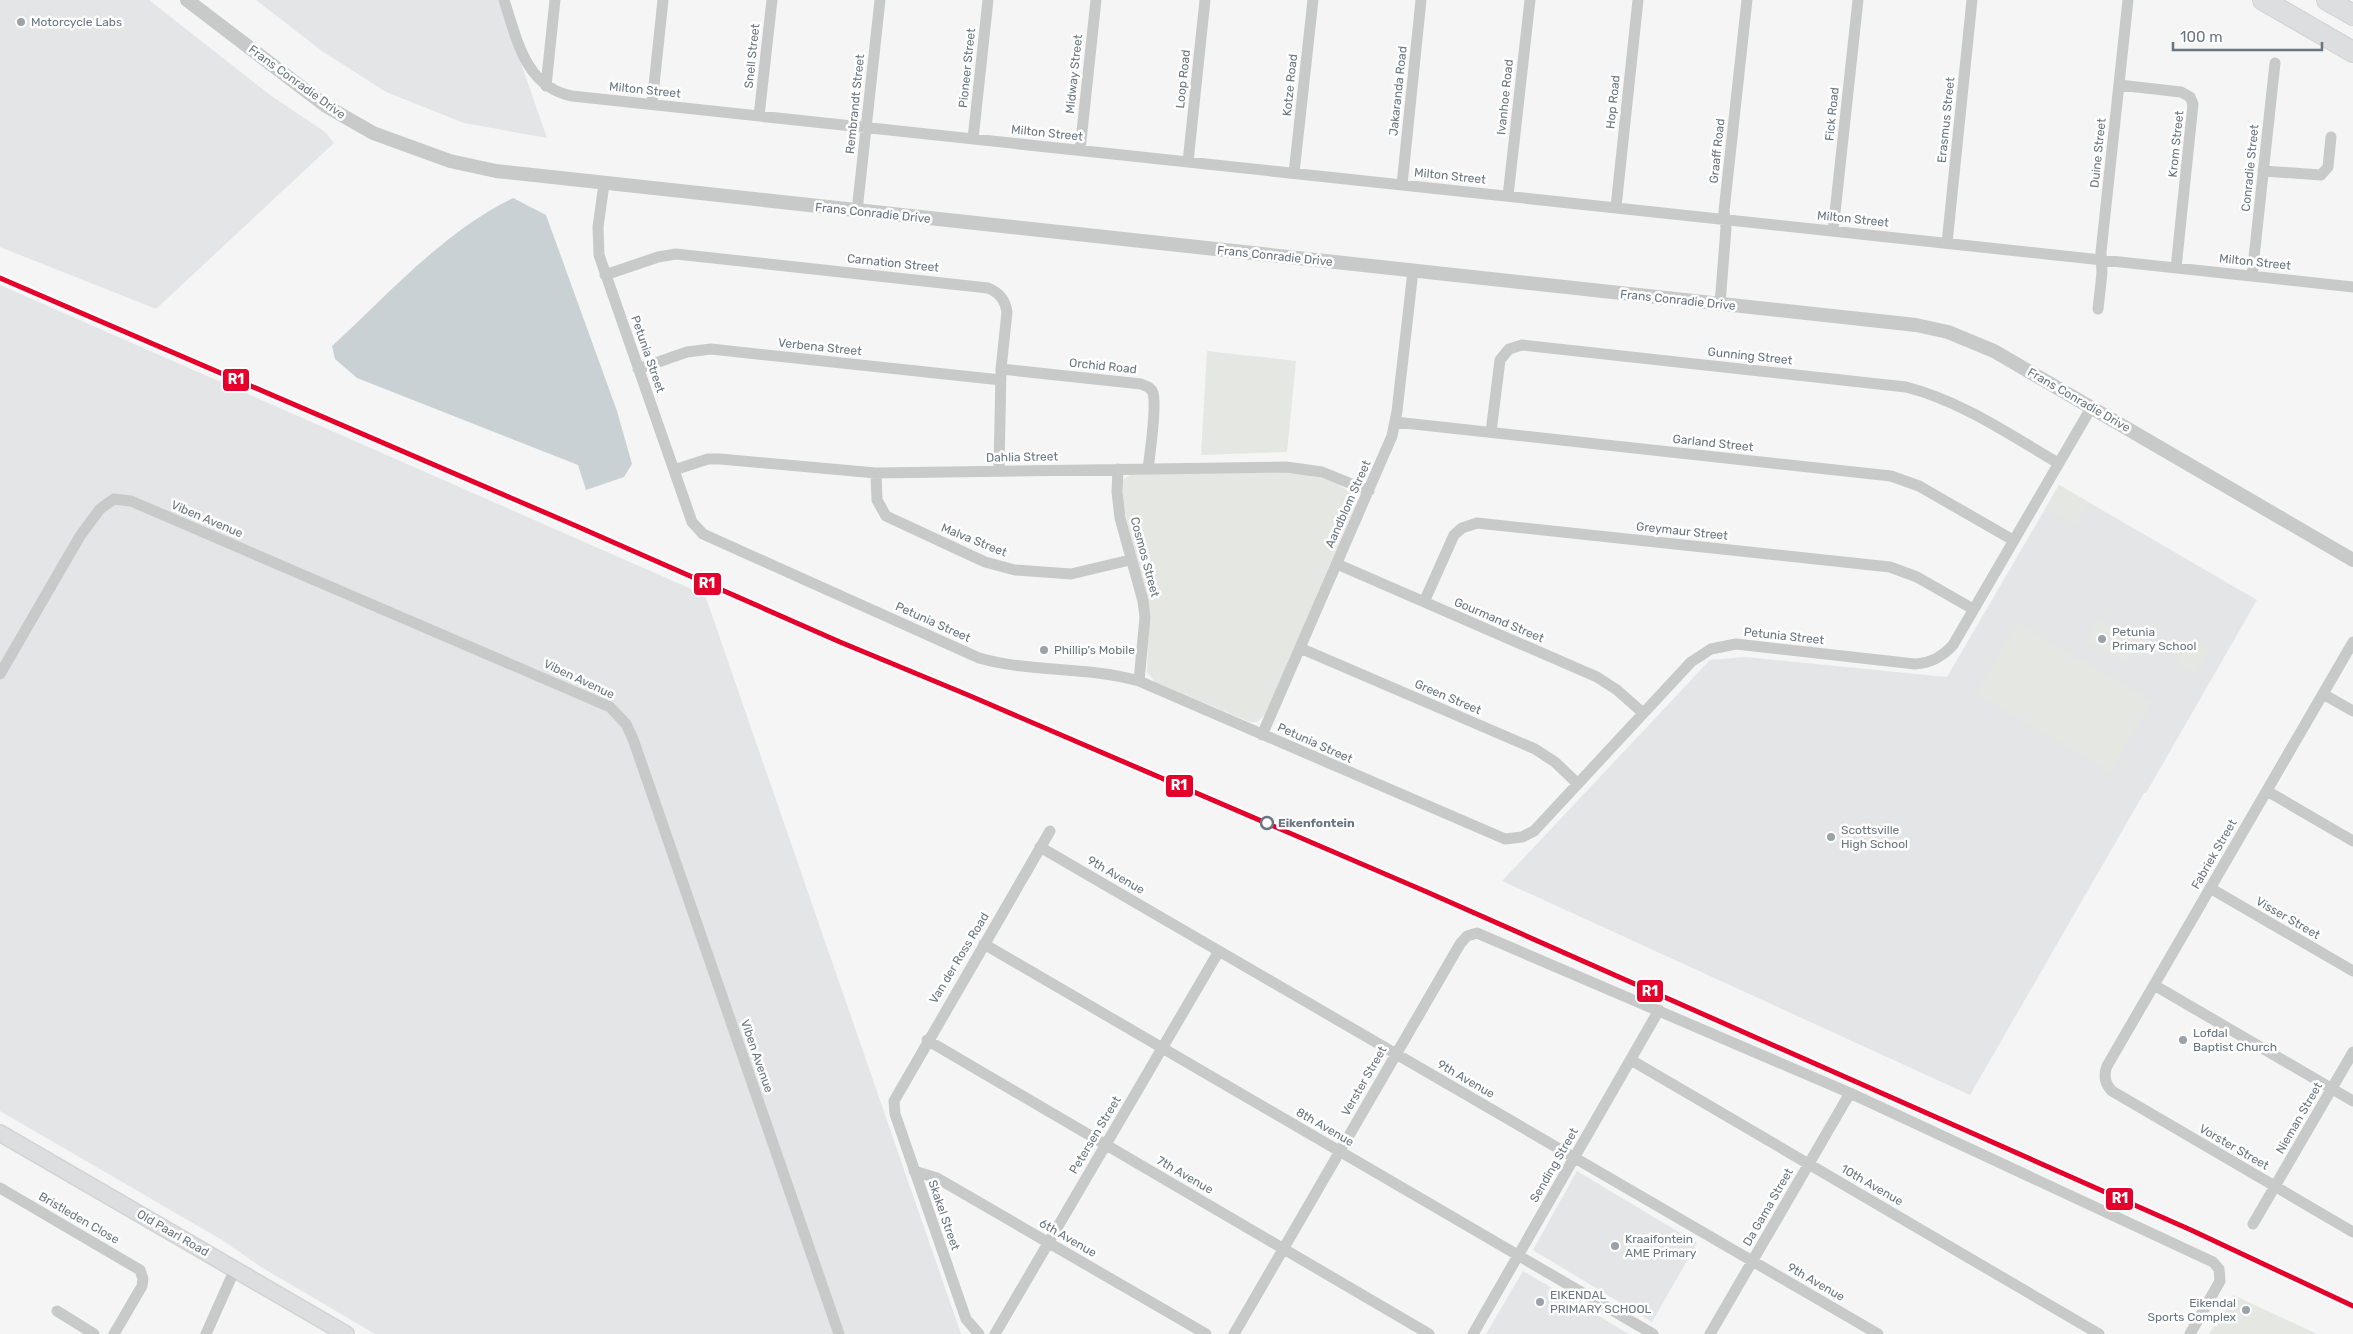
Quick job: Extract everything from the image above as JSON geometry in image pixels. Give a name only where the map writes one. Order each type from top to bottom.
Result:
[{"type":"highway","points":[[2263,0],[2353,52]]},
{"type":"highway","points":[[2327,0],[2353,15]]},
{"type":"main road","name":"Old Paarl Road","points":[[0,1134],[346,1334]]},
{"type":"street","name":"Frans Conradie Drive","points":[[187,0],[326,106],[373,133],[450,161],[496,171],[1908,324],[1948,332],[1994,351],[2353,560]]},
{"type":"street","points":[[504,0],[527,65],[546,86]]},
{"type":"street","points":[[546,86],[555,0]]},
{"type":"street","points":[[652,104],[663,0]]},
{"type":"street","name":"Snell Street","points":[[759,116],[772,0]]},
{"type":"street","name":"Rembrandt Street","points":[[857,211],[880,0]]},
{"type":"street","name":"Pioneer Street","points":[[973,138],[988,0]]},
{"type":"street","name":"Midway Street","points":[[1080,150],[1096,0]]},
{"type":"street","name":"Loop Road","points":[[1188,162],[1205,0]]},
{"type":"street","name":"Kotze Road","points":[[1294,173],[1313,0]]},
{"type":"street","name":"Jakaranda Road","points":[[1402,185],[1421,0]]},
{"type":"street","name":"Ivanhoe Road","points":[[1508,196],[1530,0]]},
{"type":"street","name":"Hop Road","points":[[1616,208],[1638,0]]},
{"type":"street","name":"Graaff Road","points":[[1720,304],[1725,219],[1747,0]]},
{"type":"street","name":"Fick Road","points":[[1833,231],[1858,0]]},
{"type":"street","name":"Erasmus Street","points":[[1947,243],[1972,0]]},
{"type":"street","name":"Duine Street","points":[[2098,309],[2102,273],[2101,260],[2128,0]]},
{"type":"street","name":"Conradie Street","points":[[2252,276],[2275,63]]},
{"type":"street","name":"Krom Street","points":[[2119,85],[2181,92],[2190,97],[2194,104],[2176,268]]},
{"type":"street","name":"Milton Street","points":[[546,86],[572,96],[2353,286]]},
{"type":"street","points":[[2263,171],[2321,175],[2328,167],[2331,137]]},
{"type":"street","name":"Petunia Street","points":[[604,184],[598,228],[598,245],[606,275],[692,522],[703,534],[720,544],[979,658],[996,663],[1034,668],[1109,673],[1139,681],[1506,839],[1522,837],[1534,831],[1691,662],[1704,653],[1720,646],[1736,644],[1921,664],[1934,660],[1947,651],[1974,609],[2090,408]]},
{"type":"street","name":"Carnation Street","points":[[606,275],[658,257],[676,254],[988,288],[996,291],[1006,303],[1007,312],[1001,375],[999,471]]},
{"type":"street","name":"Aandblom Street","points":[[1262,735],[1387,450],[1395,422],[1413,271]]},
{"type":"street","name":"Gunning Street","points":[[1491,432],[1500,360],[1508,349],[1522,345],[1906,387],[1936,396],[1964,408],[2058,463]]},
{"type":"street","name":"Verbena Street","points":[[638,369],[687,352],[711,349],[1001,375]]},
{"type":"street","name":"Orchid Road","points":[[1001,375],[1142,384],[1150,388],[1154,394],[1148,469]]},
{"type":"street","name":"Garland Street","points":[[1395,422],[1898,478],[1919,486],[2013,540]]},
{"type":"street","name":"Dahlia Street","points":[[674,470],[708,459],[720,458],[876,473],[1305,468],[1322,472],[1369,491]]},
{"type":"street","name":"Cosmos Street","points":[[1118,469],[1117,492],[1120,518],[1130,560],[1143,600],[1145,617],[1139,681]]},
{"type":"street","name":"Malva Street","points":[[876,473],[877,500],[886,516],[994,564],[1015,570],[1071,574],[1130,560]]},
{"type":"street","name":"Viben Avenue","points":[[0,674],[80,536],[102,506],[110,501],[120,499],[150,509],[610,707],[626,724],[633,739],[839,1334]]},
{"type":"street","name":"Greymaur Street","points":[[1424,602],[1454,535],[1467,526],[1477,523],[1890,568],[1917,577],[1974,609]]},
{"type":"street","name":"Gourmand Street","points":[[1337,564],[1597,677],[1617,690],[1643,714]]},
{"type":"street","name":"Fabriek Street","points":[[2105,1082],[2107,1066],[2353,642]]},
{"type":"street","name":"Green Street","points":[[1300,648],[1535,750],[1555,762],[1578,784]]},
{"type":"street","points":[[2323,694],[2353,711]]},
{"type":"street","points":[[2267,791],[2353,841]]},
{"type":"street","name":"Van der Ross Road","points":[[894,1101],[927,1040],[1050,831]]},
{"type":"street","name":"9th Avenue","points":[[1040,847],[1878,1334]]},
{"type":"street","name":"Visser Street","points":[[2210,888],[2353,971]]},
{"type":"street","name":"Verster Street","points":[[1234,1334],[1463,939],[1472,934],[1483,933],[1659,1010]]},
{"type":"street","name":"8th Avenue","points":[[984,944],[1653,1334]]},
{"type":"street","name":"Petersen Street","points":[[996,1334],[1105,1144],[1220,951]]},
{"type":"street","points":[[2154,985],[2353,1101]]},
{"type":"street","points":[[1659,1010],[1850,1093],[2213,1262],[2220,1273],[2218,1285],[2190,1334]]},
{"type":"street","name":"Sending Street","points":[[1472,1334],[1659,1010]]},
{"type":"street","name":"7th Avenue","points":[[927,1040],[1430,1334]]},
{"type":"street","name":"Nieman Street","points":[[2253,1224],[2353,1052]]},
{"type":"street","name":"10th Avenue","points":[[1631,1060],[2099,1334]]},
{"type":"street","name":"Vorster Street","points":[[2105,1082],[2112,1091],[2353,1232]]},
{"type":"street","name":"Da Gama Street","points":[[1710,1334],[1850,1093]]},
{"type":"street","name":"Skakel Street","points":[[894,1101],[895,1114],[966,1319],[980,1334]]},
{"type":"street","name":"6th Avenue","points":[[914,1171],[938,1178],[1206,1334]]},
{"type":"street","name":"Bristleden Close","points":[[0,1188],[136,1266],[142,1274],[142,1286],[114,1334]]},
{"type":"street","points":[[206,1334],[235,1269]]},
{"type":"street","points":[[57,1311],[94,1334]]},
{"type":"shaded area","points":[[0,0],[149,0],[270,95],[325,132],[334,143],[156,309],[0,247]]},
{"type":"shaded area","points":[[256,0],[499,0],[547,138],[464,123],[386,92],[322,51]]},
{"type":"shaded area","points":[[513,198],[546,215],[617,411],[632,464],[624,477],[586,490],[578,465],[357,378],[335,359],[332,346],[418,265],[463,228]]},
{"type":"shaded area","points":[[0,285],[705,595],[961,1334],[375,1334],[261,1267],[222,1240],[0,1111]]},
{"type":"shaded area","points":[[1207,351],[1296,361],[1287,452],[1201,455]]},
{"type":"shaded area","points":[[1292,472],[1310,475],[1341,486],[1349,491],[1354,498],[1355,506],[1265,715],[1257,722],[1250,722],[1155,682],[1147,672],[1149,619],[1123,503],[1122,482],[1132,474]]},
{"type":"shaded area","name":"Scottsville High School","points":[[2059,485],[2257,600],[1970,1095],[1502,881],[1710,660],[1745,657],[1947,677]]},
{"type":"shaded area","points":[[2059,485],[2089,503],[2078,522],[2073,523],[2048,509],[2047,506]]},
{"type":"shaded area","points":[[2098,620],[2137,643],[2125,663],[2087,640]]},
{"type":"shaded area","points":[[2017,623],[2152,701],[2111,772],[1976,694]]},
{"type":"shaded area","points":[[2190,638],[2209,649],[2195,674],[2176,663]]},
{"type":"shaded area","name":"Kraaifontein AME Primary","points":[[1577,1171],[1697,1243],[1652,1322],[1533,1250]]},
{"type":"shaded area","name":"EIKENDAL PRIMARY SCHOOL","points":[[1523,1271],[1629,1334],[1486,1334]]},
{"type":"shaded area","name":"Eikendal Sports Complex","points":[[2233,1295],[2317,1334],[2209,1334],[2214,1326],[2217,1327]]},
{"type":"transit line","name":"R1","points":[[0,278],[574,525],[840,642],[1427,892],[2191,1230],[2353,1306]]},
{"type":"place","name":"Motorcycle Labs","points":[[21,22]]},
{"type":"place","name":"Petunia Primary School","points":[[2102,639]]},
{"type":"place","name":"Phillip's Mobile","points":[[1044,650]]},
{"type":"place","name":"Eikenfontein","points":[[1267,823]]},
{"type":"place","name":"Scottsville High School","points":[[1831,837]]},
{"type":"place","name":"Lofdal Baptist Church","points":[[2183,1040]]},
{"type":"place","name":"Kraaifontein AME Primary","points":[[1615,1246]]},
{"type":"place","name":"EIKENDAL PRIMARY SCHOOL","points":[[1540,1302]]},
{"type":"place","name":"Eikendal Sports Complex","points":[[2246,1310]]}]
